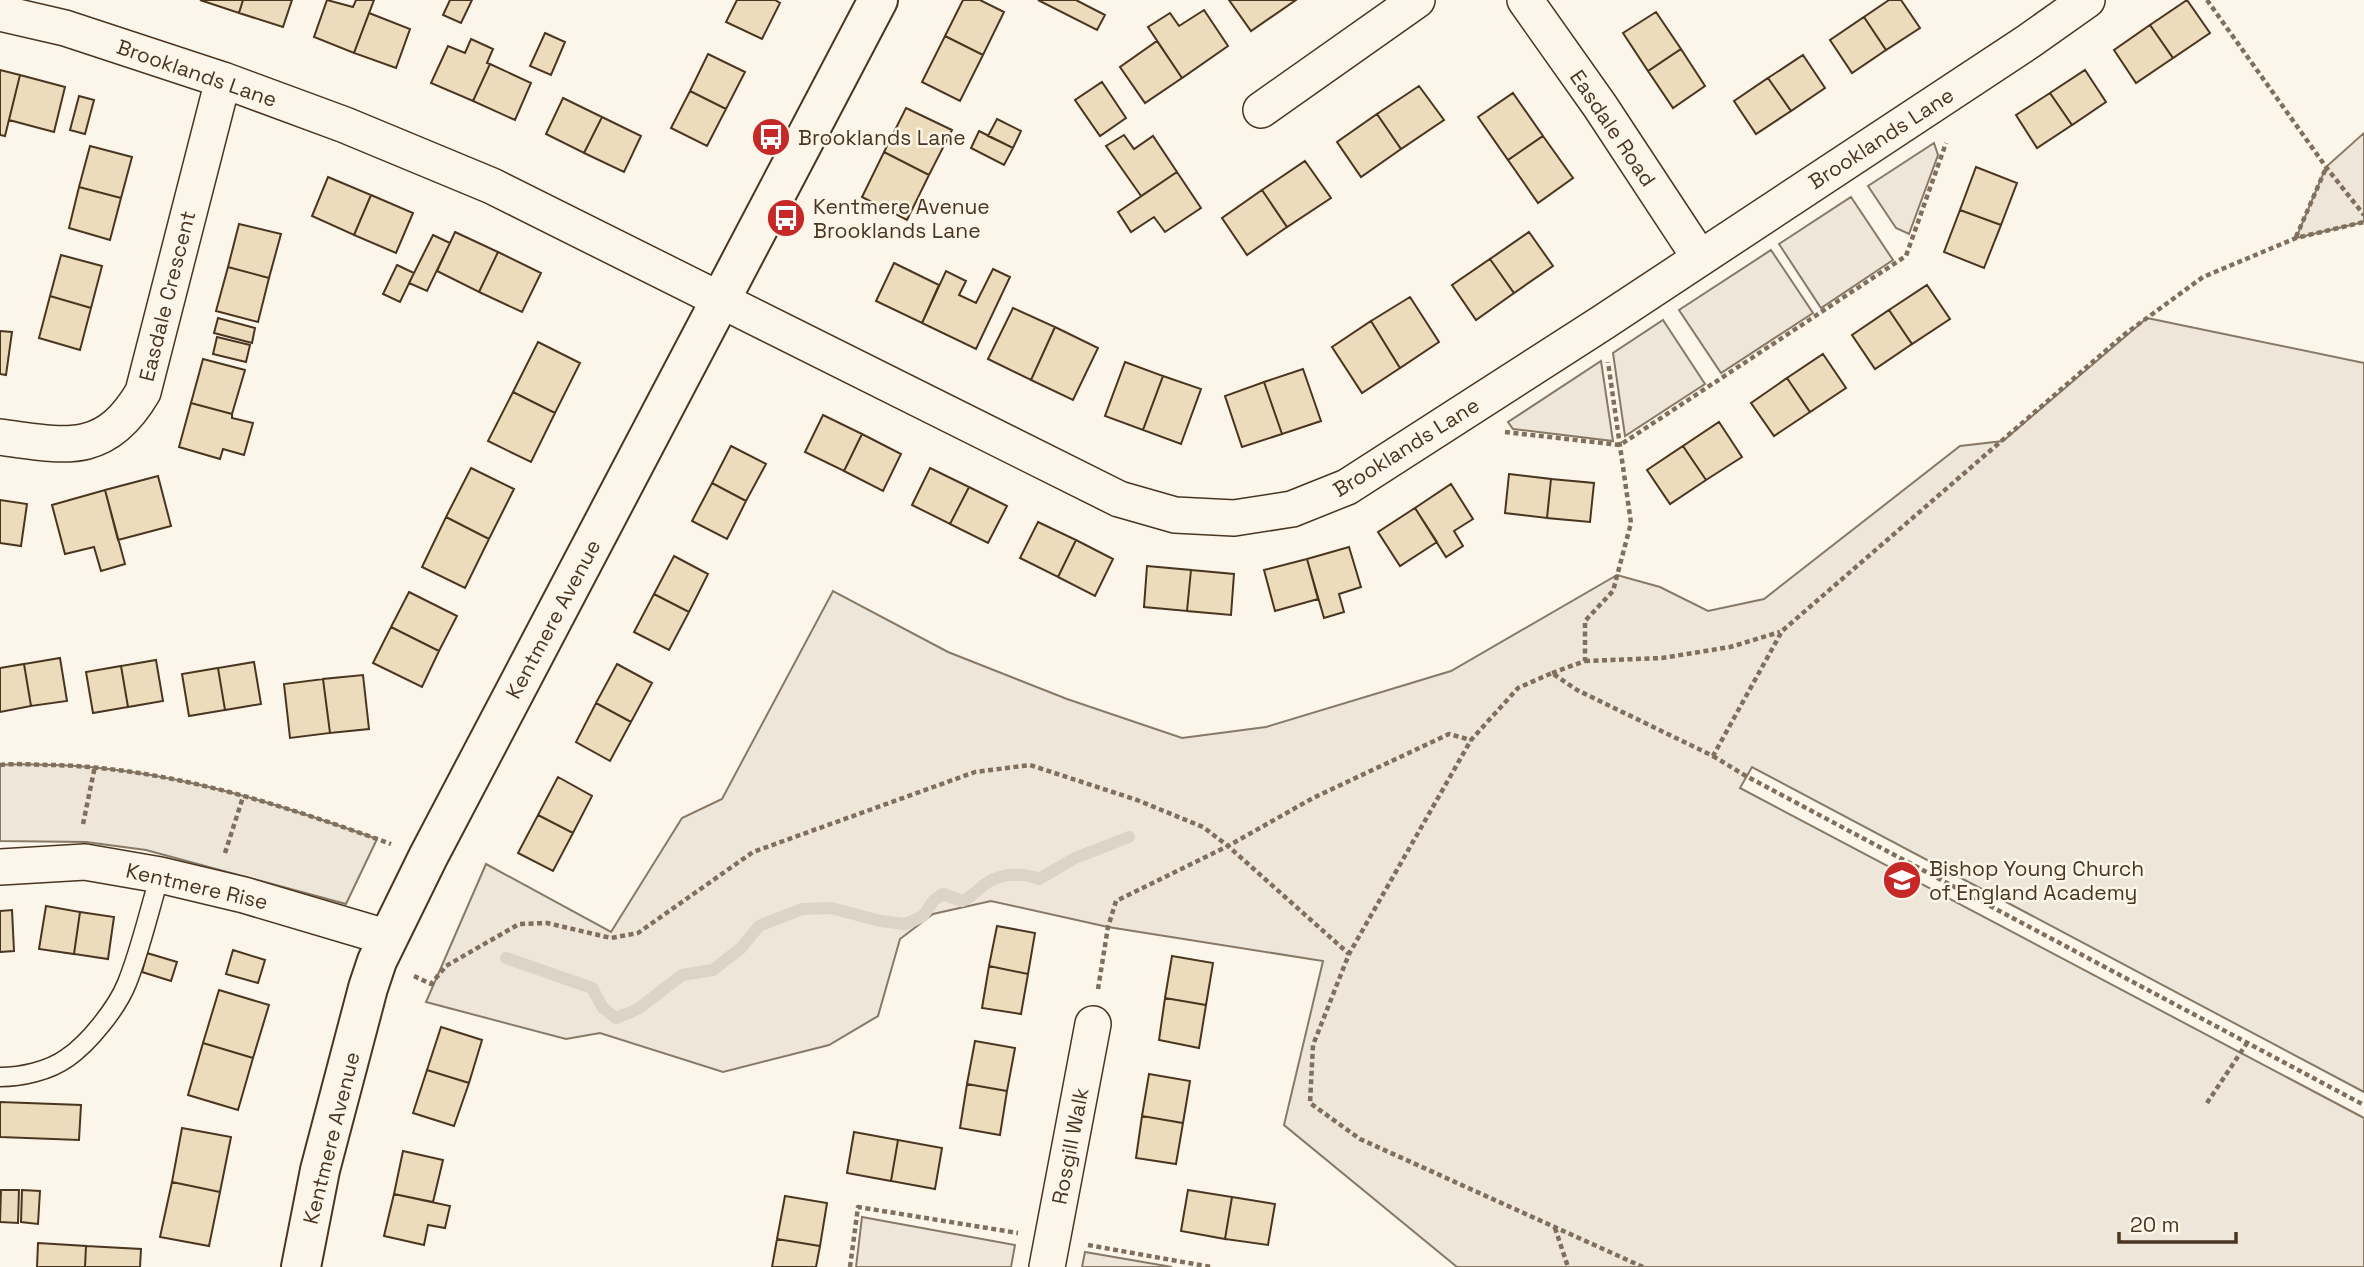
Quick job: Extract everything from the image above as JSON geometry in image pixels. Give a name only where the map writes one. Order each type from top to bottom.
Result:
[{"type":"street","name":"Kentmere Avenue","points":[[301,1267],[320,1170],[383,949],[428,857],[878,0]]},
{"type":"street","points":[[1261,110],[1417,0]]},
{"type":"street","name":"Easdale Road","points":[[1525,0],[1600,106],[1700,258]]},
{"type":"street","name":"Brooklands Lane","points":[[0,13],[65,28],[223,80],[345,125],[492,186],[1119,499],[1175,515],[1205,518],[1244,517],[1292,509],[1347,486],[1602,323],[2087,0]]},
{"type":"street","name":"Easdale Crescent","points":[[0,437],[60,445],[86,442],[110,432],[130,414],[143,392],[223,80]]},
{"type":"street","name":"Kentmere Rise","points":[[0,867],[85,862],[160,875],[214,888],[383,949]]},
{"type":"street","name":"Rosgill Walk","points":[[1050,1253],[1093,1024]]},
{"type":"lane","points":[[0,1077],[42,1070],[66,1059],[100,1027],[126,985],[160,875]]},
{"type":"path","points":[[2207,0],[2326,167],[2364,215]]},
{"type":"path","points":[[1478,403],[1498,431],[1620,445],[1906,256],[1946,143],[1923,111]]},
{"type":"path","points":[[2296,238],[2326,167]]},
{"type":"path","points":[[1713,756],[1782,631],[2125,334],[2203,277],[2296,238],[2364,222]]},
{"type":"path","points":[[1584,661],[1585,621],[1613,591],[1631,523],[1602,323]]},
{"type":"path","points":[[1642,1267],[1360,1139],[1310,1103],[1313,1045],[1349,954],[1471,740],[1518,688],[1584,661],[1662,658],[1730,647],[1782,631]]},
{"type":"path","points":[[1552,673],[1577,690],[1713,756],[2364,1105]]},
{"type":"path","points":[[1093,1024],[1108,927],[1115,901],[1228,846],[1313,798],[1449,734],[1471,740]]},
{"type":"path","points":[[0,765],[95,766],[184,782],[319,818],[428,857]]},
{"type":"path","points":[[383,949],[431,984],[446,966],[519,924],[547,923],[611,938],[638,933],[753,852],[975,772],[1030,765],[1137,800],[1203,827],[1349,954]]},
{"type":"path","points":[[75,862],[95,766]]},
{"type":"path","points":[[214,888],[243,797]]},
{"type":"path","points":[[2207,1103],[2247,1043]]},
{"type":"path","points":[[850,1267],[858,1207],[1050,1253],[1212,1267]]},
{"type":"path","points":[[1555,1228],[1568,1267]]},
{"type":"shaded area","points":[[2364,133],[2364,222],[2296,238],[2326,167]]},
{"type":"shaded area","points":[[1934,143],[1938,155],[1909,234],[1896,228],[1868,186]]},
{"type":"shaded area","points":[[1851,197],[1893,260],[1821,308],[1779,244]]},
{"type":"shaded area","points":[[1771,250],[1813,313],[1721,373],[1679,310]]},
{"type":"shaded area","name":"Bishop Young Church of England Academy","points":[[2147,318],[2364,363],[2364,1092],[1752,767],[1740,788],[2364,1118],[2364,1267],[1457,1267],[1284,1125],[1323,961],[1108,927],[991,901],[933,914],[900,939],[878,1016],[829,1045],[723,1072],[600,1033],[566,1039],[426,1002],[486,864],[611,932],[682,818],[722,799],[833,591],[948,652],[1067,699],[1182,738],[1266,727],[1451,671],[1617,575],[1660,587],[1708,611],[1764,599],[1960,446],[2003,441]]},
{"type":"shaded area","points":[[1663,320],[1705,384],[1625,436],[1613,353]]},
{"type":"shaded area","points":[[1601,361],[1613,441],[1513,429],[1508,422]]},
{"type":"shaded area","points":[[0,765],[95,768],[177,780],[259,800],[377,839],[346,904],[146,850],[86,842],[0,841]]},
{"type":"shaded area","points":[[862,1217],[1015,1245],[1011,1267],[856,1267]]},
{"type":"shaded area","points":[[1085,1252],[1172,1267],[1082,1267]]},
{"type":"building","points":[[200,0],[243,0],[239,13]]},
{"type":"building","points":[[243,0],[292,0],[283,27],[239,13]]},
{"type":"building","points":[[327,0],[353,7],[356,0],[374,0],[354,53],[314,37]]},
{"type":"building","points":[[450,0],[472,0],[461,23],[443,15]]},
{"type":"building","points":[[737,0],[775,0],[780,3],[762,39],[726,22]]},
{"type":"building","points":[[963,0],[980,0],[1004,12],[983,55],[945,36]]},
{"type":"building","points":[[1038,0],[1076,0],[1105,15],[1097,30]]},
{"type":"building","points":[[1229,0],[1296,0],[1251,31]]},
{"type":"building","points":[[1889,0],[1901,0],[1920,28],[1886,50],[1864,17]]},
{"type":"building","points":[[2187,0],[2210,33],[2173,58],[2150,25]]},
{"type":"building","points":[[1204,10],[1228,46],[1182,78],[1148,27],[1170,13],[1179,26]]},
{"type":"building","points":[[1656,12],[1681,49],[1648,71],[1623,33]]},
{"type":"building","points":[[369,13],[410,29],[396,68],[354,53]]},
{"type":"building","points":[[1864,17],[1886,50],[1852,73],[1830,40]]},
{"type":"building","points":[[2150,25],[2173,58],[2136,83],[2114,50]]},
{"type":"building","points":[[545,33],[565,42],[551,75],[530,66]]},
{"type":"building","points":[[945,36],[983,55],[960,101],[922,82]]},
{"type":"building","points":[[471,39],[493,49],[487,63],[490,64],[473,101],[431,83],[448,46],[465,53]]},
{"type":"building","points":[[1157,41],[1182,78],[1145,103],[1120,67]]},
{"type":"building","points":[[1681,49],[1705,86],[1673,108],[1648,71]]},
{"type":"building","points":[[708,54],[745,72],[726,109],[690,91]]},
{"type":"building","points":[[1803,55],[1825,88],[1791,111],[1768,78]]},
{"type":"building","points":[[490,64],[531,83],[515,120],[473,101]]},
{"type":"building","points":[[0,70],[20,75],[5,136],[0,135]]},
{"type":"building","points":[[2085,70],[2106,102],[2072,125],[2050,93]]},
{"type":"building","points":[[20,75],[65,87],[54,132],[9,120]]},
{"type":"building","points":[[1768,78],[1791,111],[1756,134],[1734,101]]},
{"type":"building","points":[[1102,82],[1126,118],[1100,136],[1075,100]]},
{"type":"building","points":[[1419,86],[1444,120],[1401,149],[1377,114]]},
{"type":"building","points":[[690,91],[726,109],[707,146],[671,128]]},
{"type":"building","points":[[1513,93],[1543,136],[1508,160],[1478,117]]},
{"type":"building","points":[[2050,93],[2072,125],[2037,148],[2016,115]]},
{"type":"building","points":[[79,96],[94,100],[85,134],[70,130]]},
{"type":"building","points":[[563,98],[602,117],[584,153],[546,134]]},
{"type":"building","points":[[906,108],[952,130],[929,175],[884,152]]},
{"type":"building","points":[[1377,114],[1401,149],[1361,177],[1337,142]]},
{"type":"building","points":[[602,117],[641,136],[624,172],[584,153]]},
{"type":"building","points":[[997,119],[1021,131],[1013,148],[988,136]]},
{"type":"building","points":[[979,131],[1013,148],[1004,165],[971,148]]},
{"type":"building","points":[[1124,135],[1134,149],[1153,136],[1177,172],[1141,196],[1106,146]]},
{"type":"building","points":[[1543,136],[1573,178],[1538,203],[1508,160]]},
{"type":"building","points":[[90,146],[132,157],[121,198],[79,187]]},
{"type":"building","points":[[884,152],[929,175],[907,220],[862,197]]},
{"type":"building","points":[[1305,161],[1331,198],[1287,227],[1262,190]]},
{"type":"building","points":[[1976,167],[2017,183],[2001,225],[1960,210]]},
{"type":"building","points":[[1177,172],[1201,208],[1165,232],[1154,217],[1131,232],[1118,212]]},
{"type":"building","points":[[328,177],[371,195],[354,235],[312,216]]},
{"type":"building","points":[[79,187],[121,198],[110,240],[69,228]]},
{"type":"building","points":[[1262,190],[1287,227],[1247,255],[1222,218]]},
{"type":"building","points":[[371,195],[413,213],[396,253],[354,235]]},
{"type":"building","points":[[1960,210],[2001,225],[1984,268],[1944,252]]},
{"type":"building","points":[[239,224],[281,234],[269,278],[228,267]]},
{"type":"building","points":[[455,232],[498,252],[479,292],[437,271]]},
{"type":"building","points":[[1529,232],[1553,266],[1514,293],[1490,259]]},
{"type":"building","points":[[433,235],[450,243],[427,291],[409,283]]},
{"type":"building","points":[[498,252],[541,273],[522,312],[479,292]]},
{"type":"building","points":[[61,255],[102,266],[91,308],[50,296]]},
{"type":"building","points":[[1490,259],[1514,293],[1476,320],[1452,285]]},
{"type":"building","points":[[894,263],[939,285],[922,323],[876,301]]},
{"type":"building","points":[[397,265],[414,273],[400,302],[383,294]]},
{"type":"building","points":[[228,267],[269,278],[258,322],[216,311]]},
{"type":"building","points":[[993,269],[1010,277],[976,349],[922,323],[946,271],[966,281],[959,295],[976,303]]},
{"type":"building","points":[[1927,285],[1950,319],[1912,344],[1889,310]]},
{"type":"building","points":[[50,296],[91,308],[80,350],[39,338]]},
{"type":"building","points":[[1410,297],[1439,342],[1400,368],[1371,321]]},
{"type":"building","points":[[1013,308],[1055,327],[1031,380],[988,359]]},
{"type":"building","points":[[1889,310],[1912,344],[1875,369],[1852,335]]},
{"type":"building","points":[[218,318],[255,328],[252,343],[214,333]]},
{"type":"building","points":[[1371,321],[1400,368],[1362,393],[1332,347]]},
{"type":"building","points":[[1055,327],[1098,348],[1073,400],[1031,380]]},
{"type":"building","points":[[0,331],[12,332],[6,375],[0,374]]},
{"type":"building","points":[[217,337],[250,345],[246,362],[213,354]]},
{"type":"building","points":[[538,342],[580,363],[555,413],[513,392]]},
{"type":"building","points":[[1823,354],[1846,388],[1810,412],[1787,378]]},
{"type":"building","points":[[203,359],[245,370],[232,414],[191,403]]},
{"type":"building","points":[[1125,362],[1163,376],[1143,430],[1105,416]]},
{"type":"building","points":[[1303,369],[1321,421],[1282,434],[1264,382]]},
{"type":"building","points":[[1163,376],[1201,389],[1181,444],[1143,430]]},
{"type":"building","points":[[1787,378],[1810,412],[1774,436],[1751,403]]},
{"type":"building","points":[[1264,382],[1282,434],[1242,447],[1225,396]]},
{"type":"building","points":[[513,392],[555,413],[531,462],[488,441]]},
{"type":"building","points":[[191,403],[232,414],[232,418],[253,423],[244,455],[223,449],[220,459],[179,447]]},
{"type":"building","points":[[823,415],[862,434],[844,471],[805,452]]},
{"type":"building","points":[[1719,422],[1742,457],[1706,480],[1683,446]]},
{"type":"building","points":[[862,434],[901,454],[883,491],[844,471]]},
{"type":"building","points":[[731,446],[766,464],[746,501],[712,483]]},
{"type":"building","points":[[1683,446],[1706,480],[1670,504],[1647,470]]},
{"type":"building","points":[[471,468],[514,489],[489,539],[446,517]]},
{"type":"building","points":[[930,468],[969,487],[950,524],[912,505]]},
{"type":"building","points":[[1509,474],[1551,479],[1547,518],[1505,513]]},
{"type":"building","points":[[158,476],[171,526],[118,540],[105,490]]},
{"type":"building","points":[[1551,479],[1594,483],[1590,522],[1547,518]]},
{"type":"building","points":[[712,483],[746,501],[727,539],[692,521]]},
{"type":"building","points":[[1451,484],[1473,519],[1454,531],[1463,546],[1446,557],[1415,508]]},
{"type":"building","points":[[969,487],[1007,506],[988,543],[950,524]]},
{"type":"building","points":[[105,490],[125,564],[101,571],[94,547],[65,554],[52,505]]},
{"type":"building","points":[[0,500],[27,504],[21,546],[0,543]]},
{"type":"building","points":[[1415,508],[1437,542],[1400,566],[1378,532]]},
{"type":"building","points":[[446,517],[489,539],[465,588],[422,567]]},
{"type":"building","points":[[1038,522],[1076,540],[1058,577],[1020,558]]},
{"type":"building","points":[[1076,540],[1113,559],[1095,596],[1058,577]]},
{"type":"building","points":[[1349,547],[1361,587],[1339,594],[1344,612],[1324,618],[1307,559]]},
{"type":"building","points":[[674,556],[708,574],[689,612],[654,594]]},
{"type":"building","points":[[1307,559],[1318,599],[1275,611],[1264,570]]},
{"type":"building","points":[[1147,566],[1191,570],[1187,611],[1144,607]]},
{"type":"building","points":[[1191,570],[1234,574],[1231,615],[1187,611]]},
{"type":"building","points":[[409,592],[457,616],[439,651],[391,627]]},
{"type":"building","points":[[654,594],[689,612],[669,650],[634,632]]},
{"type":"building","points":[[391,627],[439,651],[422,687],[373,663]]},
{"type":"building","points":[[60,658],[67,701],[31,706],[24,664]]},
{"type":"building","points":[[156,660],[163,701],[128,707],[121,666]]},
{"type":"building","points":[[254,662],[261,704],[225,710],[218,668]]},
{"type":"building","points":[[24,664],[31,706],[0,712],[0,668]]},
{"type":"building","points":[[617,664],[652,683],[631,722],[596,703]]},
{"type":"building","points":[[121,666],[128,707],[93,713],[86,672]]},
{"type":"building","points":[[218,668],[225,710],[189,716],[182,674]]},
{"type":"building","points":[[363,675],[369,729],[330,733],[323,679]]},
{"type":"building","points":[[323,679],[330,733],[290,738],[284,684]]},
{"type":"building","points":[[596,703],[631,722],[610,761],[576,742]]},
{"type":"building","points":[[558,777],[592,796],[573,833],[538,815]]},
{"type":"building","points":[[538,815],[573,833],[553,871],[518,853]]},
{"type":"building","points":[[46,906],[80,912],[74,954],[39,949]]},
{"type":"building","points":[[12,910],[14,951],[0,952],[0,911]]},
{"type":"building","points":[[80,912],[114,917],[108,959],[74,954]]},
{"type":"building","points":[[997,926],[1035,933],[1028,974],[989,966]]},
{"type":"building","points":[[233,950],[265,960],[258,983],[226,974]]},
{"type":"building","points":[[147,953],[177,962],[171,981],[142,972]]},
{"type":"building","points":[[1172,956],[1213,963],[1206,1005],[1165,998]]},
{"type":"building","points":[[989,966],[1028,974],[1021,1014],[982,1008]]},
{"type":"building","points":[[219,990],[269,1005],[253,1058],[203,1043]]},
{"type":"building","points":[[1165,998],[1206,1005],[1199,1048],[1159,1040]]},
{"type":"building","points":[[441,1027],[482,1040],[469,1083],[427,1070]]},
{"type":"building","points":[[975,1041],[1015,1048],[1007,1091],[967,1084]]},
{"type":"building","points":[[203,1043],[253,1058],[238,1110],[188,1095]]},
{"type":"building","points":[[427,1070],[469,1083],[454,1126],[413,1113]]},
{"type":"building","points":[[1149,1074],[1190,1081],[1183,1123],[1142,1116]]},
{"type":"building","points":[[967,1084],[1007,1091],[1000,1135],[960,1128]]},
{"type":"building","points":[[0,1102],[81,1105],[79,1140],[0,1137]]},
{"type":"building","points":[[1142,1116],[1183,1123],[1176,1164],[1136,1158]]},
{"type":"building","points":[[182,1128],[231,1137],[220,1192],[172,1182]]},
{"type":"building","points":[[854,1132],[898,1140],[891,1181],[847,1173]]},
{"type":"building","points":[[898,1140],[942,1148],[935,1189],[891,1181]]},
{"type":"building","points":[[403,1151],[443,1160],[433,1202],[394,1194]]},
{"type":"building","points":[[172,1182],[220,1192],[209,1246],[160,1237]]},
{"type":"building","points":[[1,1190],[19,1190],[18,1223],[0,1222]]},
{"type":"building","points":[[22,1190],[40,1191],[38,1224],[21,1222]]},
{"type":"building","points":[[1188,1190],[1232,1197],[1225,1239],[1181,1231]]},
{"type":"building","points":[[394,1194],[450,1206],[445,1228],[428,1225],[424,1245],[384,1236]]},
{"type":"building","points":[[785,1196],[827,1203],[820,1246],[777,1239]]},
{"type":"building","points":[[1232,1197],[1275,1204],[1268,1245],[1225,1239]]},
{"type":"building","points":[[777,1239],[820,1246],[816,1267],[772,1267]]},
{"type":"building","points":[[38,1243],[86,1246],[85,1267],[37,1267]]},
{"type":"building","points":[[86,1246],[141,1249],[140,1267],[85,1267]]},
{"type":"waterway","points":[[506,958],[592,988],[603,1008],[616,1018],[638,1009],[682,975],[713,970],[741,948],[759,926],[802,909],[831,908],[880,921],[906,924],[923,916],[934,900],[943,894],[962,901],[986,883],[1002,876],[1021,875],[1039,879],[1075,858],[1129,837]]},
{"type":"place","name":"Brooklands Lane","points":[[771,137]]},
{"type":"place","name":"Kentmere Avenue Brooklands Lane","points":[[786,218]]},
{"type":"place","name":"Bishop Young Church of England Academy","points":[[1902,880]]}]
